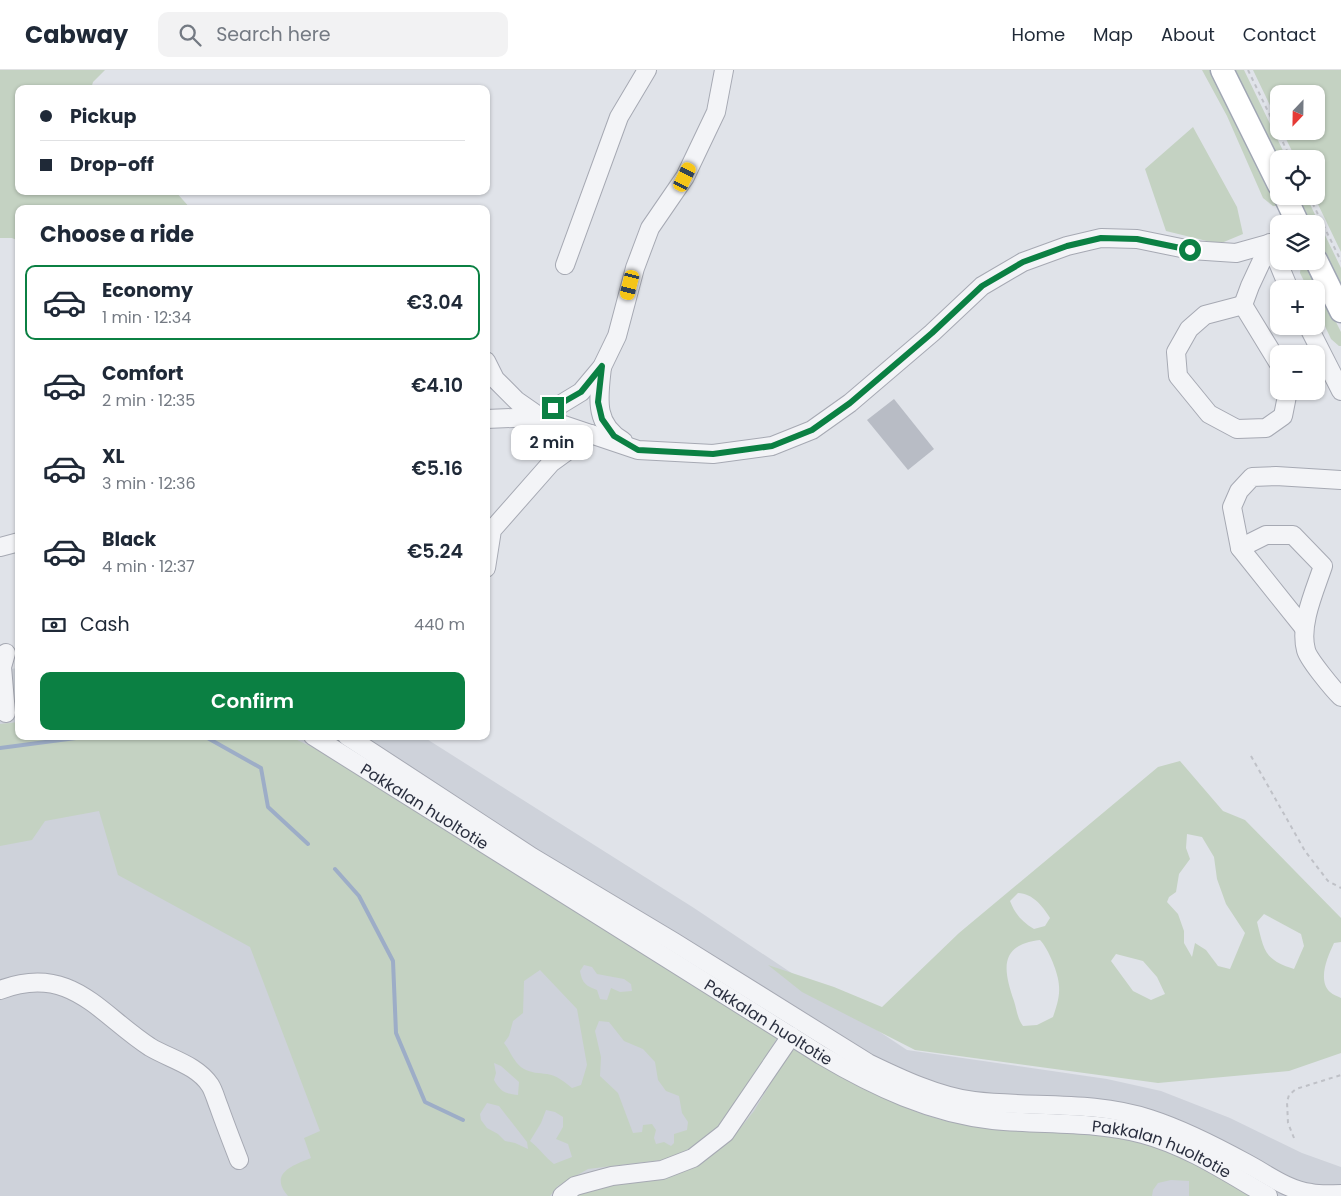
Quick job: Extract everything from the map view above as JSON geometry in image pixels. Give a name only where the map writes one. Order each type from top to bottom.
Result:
[{"type":"main road","points":[[1222,70],[1270,166]]},
{"type":"main road","points":[[1321,270],[1341,311]]},
{"type":"lane","points":[[565,265],[619,117],[647,70]]},
{"type":"lane","points":[[490,418],[540,417],[581,392],[602,366],[617,336],[635,268],[650,228],[685,177],[716,112],[724,70]]},
{"type":"lane","points":[[490,368],[495,379],[517,401],[540,417],[638,450],[713,454],[772,446],[812,430],[850,403],[932,333],[982,286],[1023,262],[1067,246],[1101,238],[1137,239],[1190,250],[1236,253],[1270,243]]},
{"type":"lane","points":[[1243,305],[1250,286],[1270,251]]},
{"type":"lane","points":[[1243,305],[1270,349]]},
{"type":"lane","points":[[1243,305],[1206,315],[1189,329],[1176,352],[1178,376],[1209,414],[1237,428],[1266,428],[1283,416],[1286,400]]},
{"type":"lane","points":[[1313,335],[1341,391]]},
{"type":"lane","points":[[602,366],[598,402],[602,419],[614,436],[638,450]]},
{"type":"lane","points":[[490,543],[492,530],[551,463],[591,434]]},
{"type":"lane","points":[[1304,628],[1240,548],[1232,507],[1239,491],[1252,478],[1276,476],[1341,480]]},
{"type":"lane","points":[[1240,548],[1266,535],[1294,535],[1323,566],[1304,628],[1306,651],[1341,697]]},
{"type":"lane","points":[[0,547],[15,543]]},
{"type":"lane","points":[[8,652],[2,667],[8,705]]},
{"type":"lane","name":"Pakkalan huoltotie","points":[[319,740],[791,1036],[868,1082],[900,1096],[960,1115],[992,1120],[1094,1125],[1144,1134],[1182,1148],[1268,1196]]},
{"type":"lane","points":[[353,740],[532,856],[868,1063],[901,1078],[972,1101],[1007,1104],[1080,1105],[1119,1110],[1197,1136],[1285,1185],[1311,1193],[1341,1194]]},
{"type":"lane","points":[[0,990],[9,986],[52,983],[74,991],[98,1005],[147,1045],[198,1072],[211,1086],[239,1160]]},
{"type":"lane","points":[[562,1196],[575,1186],[612,1176],[662,1170],[693,1158],[725,1133],[791,1036]]},
{"type":"path","points":[[1248,70],[1287,150]]},
{"type":"path","points":[[1313,205],[1341,261]]},
{"type":"path","points":[[1251,756],[1305,851],[1328,881],[1341,888]]},
{"type":"path","points":[[1294,1138],[1288,1123],[1286,1102],[1289,1095],[1296,1089],[1341,1075]]},
{"type":"shaded area","points":[[15,668],[15,740],[428,740],[694,908],[907,1050],[1107,1079],[1161,1091],[1230,1118],[1302,1153],[1341,1167],[1341,1196],[0,1196],[0,670]]},
{"type":"green space","points":[[0,70],[105,70],[92,85],[15,85],[15,195],[179,195],[187,205],[15,205],[15,239],[0,238]]},
{"type":"green space","points":[[1202,70],[1213,70],[1270,184],[1270,204],[1263,198],[1227,116]]},
{"type":"green space","points":[[1231,70],[1244,70],[1270,124],[1270,140],[1278,140],[1283,150],[1272,150]]},
{"type":"green space","points":[[1253,70],[1341,70],[1341,252],[1325,219],[1325,215],[1323,215],[1318,205],[1325,205],[1325,150],[1292,150],[1286,140],[1325,140],[1325,85],[1270,85],[1270,105]]},
{"type":"green space","points":[[1193,127],[1237,207],[1243,234],[1219,244],[1166,231],[1145,169]]},
{"type":"green space","points":[[1300,205],[1310,205],[1315,215],[1304,215]]},
{"type":"green space","points":[[1325,235],[1341,268],[1341,290],[1325,257]]},
{"type":"green space","points":[[1300,270],[1310,270],[1315,280],[1304,280]]},
{"type":"green space","points":[[1325,300],[1341,332],[1341,346],[1331,339],[1325,326]]},
{"type":"green space","points":[[15,722],[15,740],[297,740],[320,751],[777,1038],[732,1114],[703,1141],[670,1159],[588,1169],[558,1186],[550,1196],[288,1196],[283,1188],[282,1176],[291,1167],[311,1158],[304,1138],[320,1131],[250,947],[118,875],[99,811],[45,821],[32,840],[0,846],[0,724]],"holes":[[[584,965],[592,967],[597,974],[624,979],[631,984],[632,991],[620,992],[611,988],[607,1000],[600,999],[597,990],[583,981],[580,971]],[[540,970],[577,1009],[587,1065],[581,1085],[572,1088],[554,1076],[524,1069],[518,1064],[504,1043],[509,1036],[513,1021],[523,1013],[524,981]],[[599,1021],[609,1022],[624,1041],[643,1049],[655,1062],[658,1080],[666,1091],[679,1096],[682,1113],[688,1122],[687,1130],[674,1134],[674,1143],[671,1146],[664,1142],[656,1144],[654,1138],[656,1130],[652,1124],[643,1125],[642,1132],[633,1133],[618,1093],[600,1076],[601,1057],[595,1031]],[[494,1063],[501,1066],[519,1082],[518,1095],[510,1094],[498,1087],[494,1080],[496,1073]],[[487,1103],[499,1106],[527,1142],[528,1149],[505,1141],[498,1134],[487,1128],[481,1120],[480,1114]],[[546,1110],[555,1112],[563,1117],[563,1127],[556,1139],[568,1144],[572,1157],[554,1164],[530,1141],[541,1123]]]},
{"type":"green space","points":[[1180,761],[1223,811],[1245,820],[1341,918],[1341,942],[1334,943],[1325,968],[1324,981],[1331,993],[1341,998],[1341,1053],[1289,1071],[1158,1083],[915,1050],[802,992],[768,965],[834,987],[882,1007],[959,933],[1158,767]],"holes":[[[1187,834],[1202,837],[1214,857],[1217,879],[1226,904],[1245,933],[1230,969],[1218,966],[1206,950],[1195,943],[1192,957],[1184,943],[1184,931],[1178,914],[1167,902],[1169,897],[1176,892],[1179,874],[1190,859],[1186,848]],[[1018,893],[1033,898],[1050,918],[1045,926],[1034,929],[1019,917],[1010,901]],[[1264,914],[1301,934],[1304,946],[1294,969],[1277,962],[1267,953],[1257,922]],[[1040,940],[1050,955],[1057,975],[1059,994],[1053,1017],[1037,1025],[1023,1026],[1018,1017],[1010,989],[1007,969],[1008,960],[1011,953],[1017,947]],[[1116,954],[1143,961],[1157,977],[1165,994],[1151,1000],[1133,991],[1111,961]]]},
{"type":"green space","points":[[793,1046],[881,1097],[919,1113],[954,1123],[987,1127],[1130,1137],[1153,1144],[1183,1157],[1254,1196],[1189,1196],[1189,1181],[1171,1180],[1158,1183],[1153,1190],[1152,1196],[575,1196],[584,1189],[733,1137],[754,1111]]},
{"type":"building","points":[[894,399],[934,449],[908,470],[867,420]]},
{"type":"waterway","points":[[0,748],[61,740]]},
{"type":"waterway","points":[[211,740],[261,768],[268,807],[308,844]]},
{"type":"waterway","points":[[335,869],[359,896],[393,961],[396,1033],[425,1102],[463,1120]]},
{"type":"route","points":[[553,408],[581,392],[602,366],[598,402],[602,419],[614,436],[638,450],[713,454],[772,446],[812,430],[850,403],[932,333],[982,286],[1023,262],[1067,246],[1101,238],[1137,239],[1190,250]]}]
